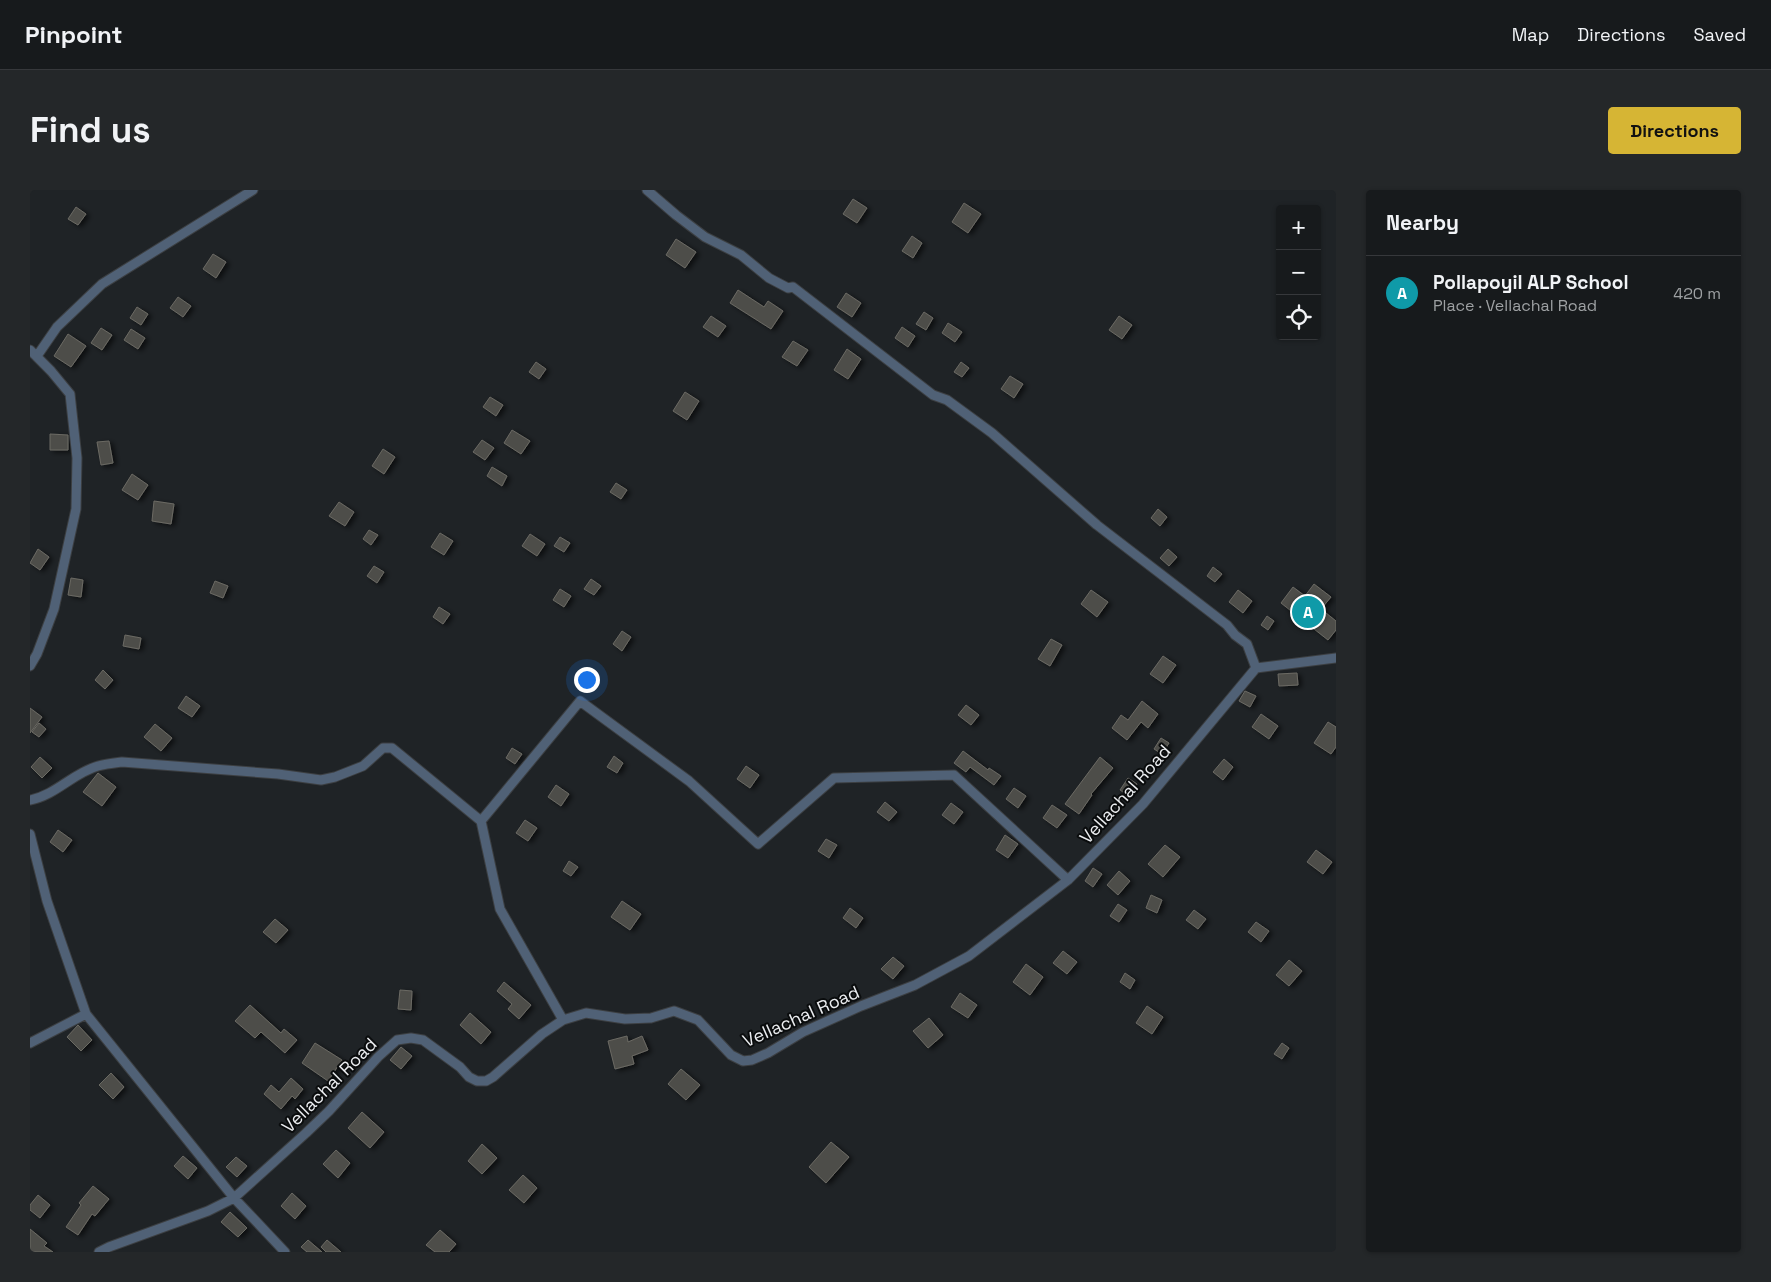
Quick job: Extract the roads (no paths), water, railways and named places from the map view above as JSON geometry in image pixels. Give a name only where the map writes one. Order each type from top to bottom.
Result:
[{"type":"street","points":[[30,666],[37,654],[54,609],[76,509],[77,458],[70,394],[34,353],[102,284],[253,190]]},
{"type":"street","points":[[647,190],[705,237],[741,255],[770,278],[788,288],[793,287],[933,395],[947,400],[992,432],[1097,524],[1227,625],[1235,635],[1247,644],[1256,668],[1336,658]]},
{"type":"street","name":"Vellachal Road","points":[[99,1252],[208,1211],[234,1198],[329,1111],[378,1057],[397,1040],[411,1038],[423,1040],[439,1050],[469,1077],[477,1081],[486,1081],[494,1077],[542,1034],[563,1020],[586,1013],[624,1019],[652,1018],[674,1011],[698,1020],[731,1055],[744,1061],[768,1054],[803,1032],[861,1006],[916,985],[969,956],[1068,880],[1143,804],[1256,668]]},
{"type":"street","points":[[481,821],[580,701],[689,781],[758,844],[834,778],[954,775],[1068,880]]},
{"type":"street","points":[[30,800],[49,794],[97,766],[122,762],[278,774],[321,780],[350,772],[363,766],[383,748],[392,748],[481,821],[500,909],[563,1020]]},
{"type":"street","points":[[30,834],[47,900],[86,1014],[234,1198],[285,1252]]},
{"type":"street","points":[[30,1043],[86,1014]]},
{"type":"place","name":"Pollapoyil ALP School","points":[[1308,612]]}]
